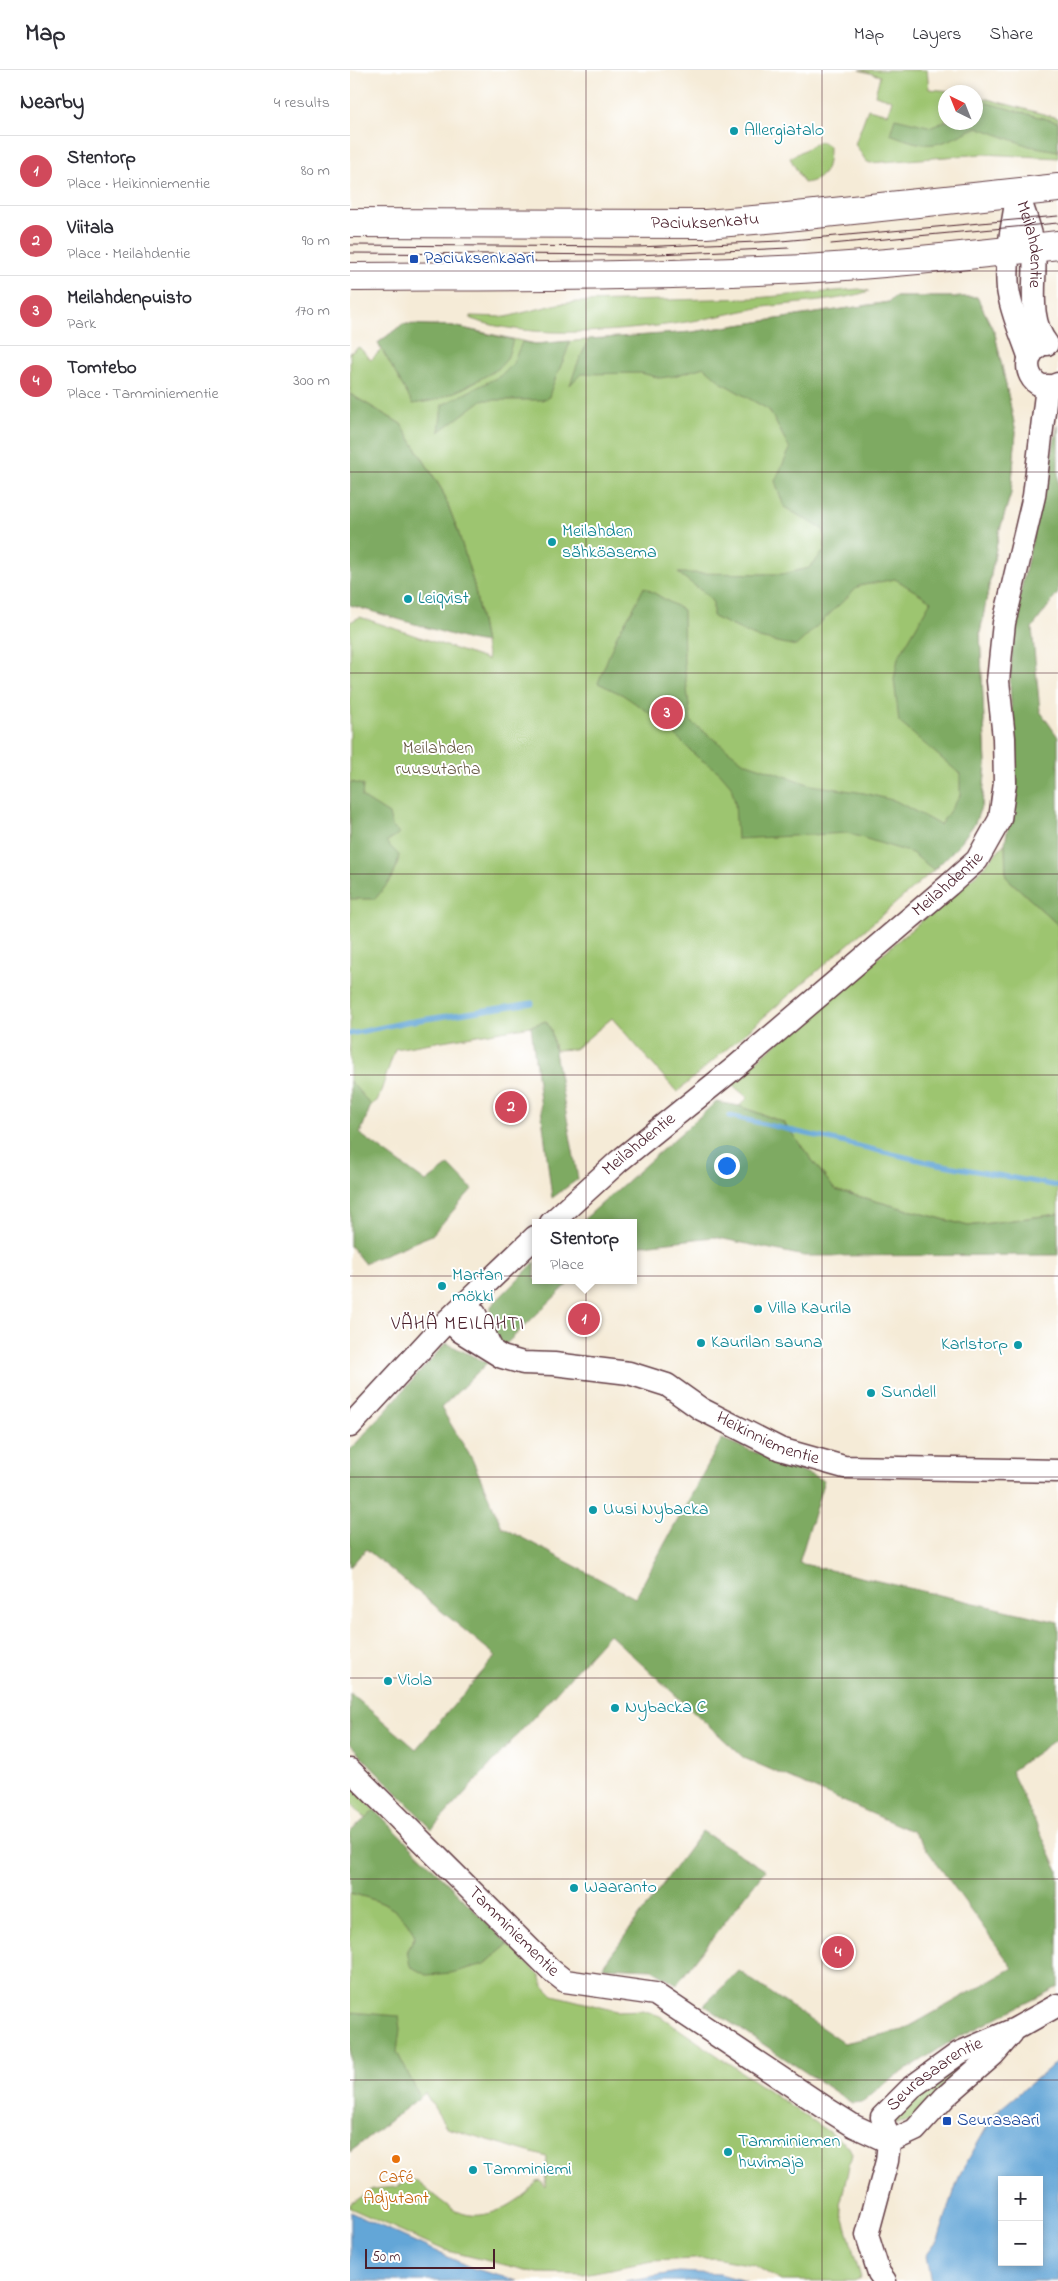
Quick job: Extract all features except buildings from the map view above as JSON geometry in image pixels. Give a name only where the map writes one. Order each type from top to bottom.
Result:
[{"type":"main road","name":"Paciuksenkatu","points":[[350,224],[706,224],[1058,188]]},
{"type":"main road","points":[[350,277],[559,276],[764,271],[1033,248]]},
{"type":"street","name":"Meilahdentie","points":[[555,1219],[619,1161],[742,1061],[977,860],[1000,819],[1005,783],[1004,738],[998,681],[1004,623],[1034,496],[1052,385],[1040,385],[1030,376],[1028,370],[1045,348],[1036,320],[1033,248],[1018,192]]},
{"type":"street","points":[[350,1426],[448,1320],[532,1240]]},
{"type":"street","points":[[465,1303],[476,1314],[492,1350]]},
{"type":"street","name":"Heikinniementie","points":[[448,1320],[460,1331],[502,1357],[523,1363],[554,1364],[629,1373],[667,1386],[701,1409],[780,1449],[844,1467],[1058,1471]]},
{"type":"street","name":"Tamminiementie","points":[[350,1770],[551,1970],[565,1981],[655,1994],[827,2109],[854,2126],[889,2142]]},
{"type":"street","name":"Seurasaarentie","points":[[885,2281],[879,2273],[867,2235],[887,2161],[889,2142],[882,2117],[912,2087],[959,2053],[1015,2029],[1058,2005]]},
{"type":"street","name":"Seurasaarentie","points":[[889,2142],[915,2130],[945,2097],[993,2055],[1015,2029]]},
{"type":"green space","points":[[859,70],[927,70],[929,89],[938,90],[938,130],[983,130],[983,98],[1058,118],[1058,158],[983,154],[870,163],[866,161],[855,144],[868,109],[888,114],[892,100],[875,95],[880,76]]},
{"type":"green space","points":[[983,102],[1058,122],[1058,151],[1029,146],[983,129]]},
{"type":"green space","points":[[895,118],[932,127],[938,124],[938,130],[970,130],[935,144],[917,143],[890,134]]},
{"type":"green space","points":[[818,142],[823,142],[829,146],[827,166],[822,176],[804,183],[790,158]]},
{"type":"green space","points":[[859,289],[869,291],[845,297],[764,307],[693,321],[611,331],[551,332],[523,330],[496,326],[471,319],[471,316],[506,317],[558,304],[578,302],[755,298]]},
{"type":"green space","name":"Meilahden ruusutarha","points":[[894,297],[977,297],[995,334],[1016,432],[1011,493],[999,532],[980,633],[986,765],[982,804],[975,823],[957,847],[934,870],[677,1092],[612,1018],[575,1049],[555,1050],[551,1030],[546,1021],[531,1026],[395,1049],[378,1100],[371,1105],[350,1103],[350,622],[360,617],[488,660],[474,585],[458,531],[442,490],[401,424],[350,394],[350,353],[359,347],[371,360],[381,350],[378,343],[403,324],[453,326],[536,344],[692,332],[889,302]]},
{"type":"green space","points":[[894,297],[977,297],[995,334],[1016,432],[1011,493],[999,532],[980,633],[986,765],[982,804],[975,823],[957,847],[934,870],[912,853],[847,833],[737,839],[735,803],[731,786],[719,772],[696,756],[660,720],[623,695],[598,683],[617,635],[644,587],[683,610],[684,663],[691,722],[744,762],[811,785],[864,793],[896,801],[940,825],[960,796],[960,774],[899,722],[894,679],[898,658],[931,601],[895,579],[859,586],[796,646],[759,638],[713,617],[713,603],[707,595],[678,573],[783,574],[809,568],[825,550],[824,530],[784,507],[775,481],[790,449],[769,410],[722,383],[704,367],[660,378],[641,373],[581,374],[570,385],[589,339],[692,332],[889,302]]},
{"type":"green space","points":[[403,324],[453,326],[513,340],[507,359],[498,369],[464,388],[436,400],[413,404],[378,343]]},
{"type":"green space","points":[[570,341],[549,397],[542,400],[482,400],[439,432],[442,405],[500,376],[513,363],[522,342],[536,344]]},
{"type":"green space","points":[[350,394],[401,424],[442,490],[458,531],[474,585],[485,643],[350,605]]},
{"type":"green space","points":[[1058,425],[1058,593],[1032,628],[1040,711],[1058,737],[1058,925],[1006,877],[1005,843],[1015,789],[1010,682],[1014,621]]},
{"type":"green space","points":[[350,783],[363,785],[362,797],[389,814],[392,827],[400,833],[386,842],[399,855],[398,862],[391,879],[375,899],[350,899]]},
{"type":"green space","points":[[1005,843],[1006,877],[1058,925],[1058,1214],[968,1226],[835,1190],[783,1122],[739,1106],[748,1098],[730,1083],[978,873]]},
{"type":"green space","points":[[546,1021],[551,1030],[578,1179],[552,1198],[531,1026]]},
{"type":"green space","points":[[350,1081],[371,1105],[360,1134],[426,1182],[449,1165],[472,1189],[432,1235],[364,1263],[350,1246]]},
{"type":"green space","points":[[716,1102],[739,1106],[783,1122],[835,1190],[968,1226],[1058,1214],[1058,1255],[804,1256],[714,1237],[637,1246],[637,1219],[584,1219]]},
{"type":"green space","points":[[532,1265],[532,1284],[568,1284],[504,1346],[491,1330],[491,1306]]},
{"type":"green space","points":[[446,1343],[487,1363],[441,1408],[472,1459],[502,1527],[635,1598],[722,1439],[824,1480],[799,1563],[1058,1622],[1058,1738],[1011,1771],[1058,1870],[1058,1987],[953,2040],[881,2086],[862,2102],[852,2103],[704,2005],[739,1971],[844,2043],[903,2030],[1013,1968],[914,1832],[744,1758],[609,1634],[432,1829],[350,1744],[350,1693],[416,1749],[496,1656],[366,1549],[350,1567],[350,1450]]},
{"type":"green space","points":[[350,1785],[375,1810],[366,1819],[350,1802]]},
{"type":"green space","points":[[375,1810],[508,1944],[485,1964],[451,1973],[426,1975],[410,1966],[407,1950],[415,1937],[404,1918],[380,1902],[350,1893],[350,1832]]},
{"type":"green space","points":[[702,1831],[765,1870],[677,1984],[652,1969],[602,1967]]},
{"type":"green space","name":"Tamminiemi","points":[[350,1893],[380,1902],[404,1918],[415,1937],[407,1950],[485,1964],[508,1944],[540,1976],[544,1986],[553,1995],[617,2011],[643,2010],[660,2016],[849,2146],[852,2154],[840,2205],[861,2278],[854,2281],[781,2281],[754,2265],[714,2258],[652,2261],[584,2274],[538,2273],[444,2250],[350,2208],[350,2204],[372,2189],[396,2187],[410,2179],[416,2181],[457,2211],[468,2215],[490,2213],[512,2204],[537,2182],[541,2181],[545,2187],[547,2157],[447,2128],[425,2093],[350,2152]]},
{"type":"green space","points":[[350,2012],[398,2016],[400,2029],[397,2052],[420,2097],[350,2152]]},
{"type":"green space","points":[[985,2052],[908,2122],[893,2123],[909,2100],[920,2090],[946,2073]]},
{"type":"water","points":[[1058,2061],[1058,2281],[931,2281],[926,2256],[938,2240],[960,2174],[995,2113]]},
{"type":"water","points":[[350,2212],[472,2268],[518,2281],[350,2281]]},
{"type":"water","points":[[678,2272],[720,2274],[745,2281],[625,2281]]},
{"type":"waterway","points":[[350,1034],[407,1022],[532,1003]]},
{"type":"waterway","points":[[730,1116],[927,1162],[1058,1186]]},
{"type":"tram line","points":[[350,245],[638,247],[781,241],[1058,216]]},
{"type":"tram line","points":[[831,244],[1058,223]]},
{"type":"tram line","points":[[350,253],[636,255],[789,248]]},
{"type":"place","name":"Allergiatalo","points":[[734,131]]},
{"type":"place","name":"Paciuksenkaari","points":[[414,259]]},
{"type":"place","name":"Meilahden sähköasema","points":[[552,542]]},
{"type":"place","name":"Leiqvist","points":[[408,599]]},
{"type":"place","name":"Meilahdenpuisto","points":[[667,713]]},
{"type":"place","name":"Viitala","points":[[511,1107]]},
{"type":"place","name":"Martan mökki","points":[[442,1286]]},
{"type":"place","name":"Villa Kaurila","points":[[758,1309]]},
{"type":"place","name":"Stentorp","points":[[584,1319]]},
{"type":"place","name":"Kaurilan sauna","points":[[701,1343]]},
{"type":"place","name":"Karlstorp","points":[[1018,1345]]},
{"type":"place","name":"Sundell","points":[[871,1393]]},
{"type":"place","name":"Uusi Nybacka","points":[[593,1510]]},
{"type":"place","name":"Viola","points":[[388,1681]]},
{"type":"place","name":"Nybacka C","points":[[615,1708]]},
{"type":"place","name":"Waaranto","points":[[574,1888]]},
{"type":"place","name":"Tomtebo","points":[[838,1952]]},
{"type":"place","name":"Seurasaari","points":[[947,2121]]},
{"type":"place","name":"Tamminiemen huvimaja","points":[[728,2152]]},
{"type":"place","name":"Café Adjutant","points":[[396,2159]]},
{"type":"place","name":"Tamminiemi","points":[[473,2170]]},
{"type":"district","name":"VÄHÄ MEILAHTI","points":[[458,1324]]}]
